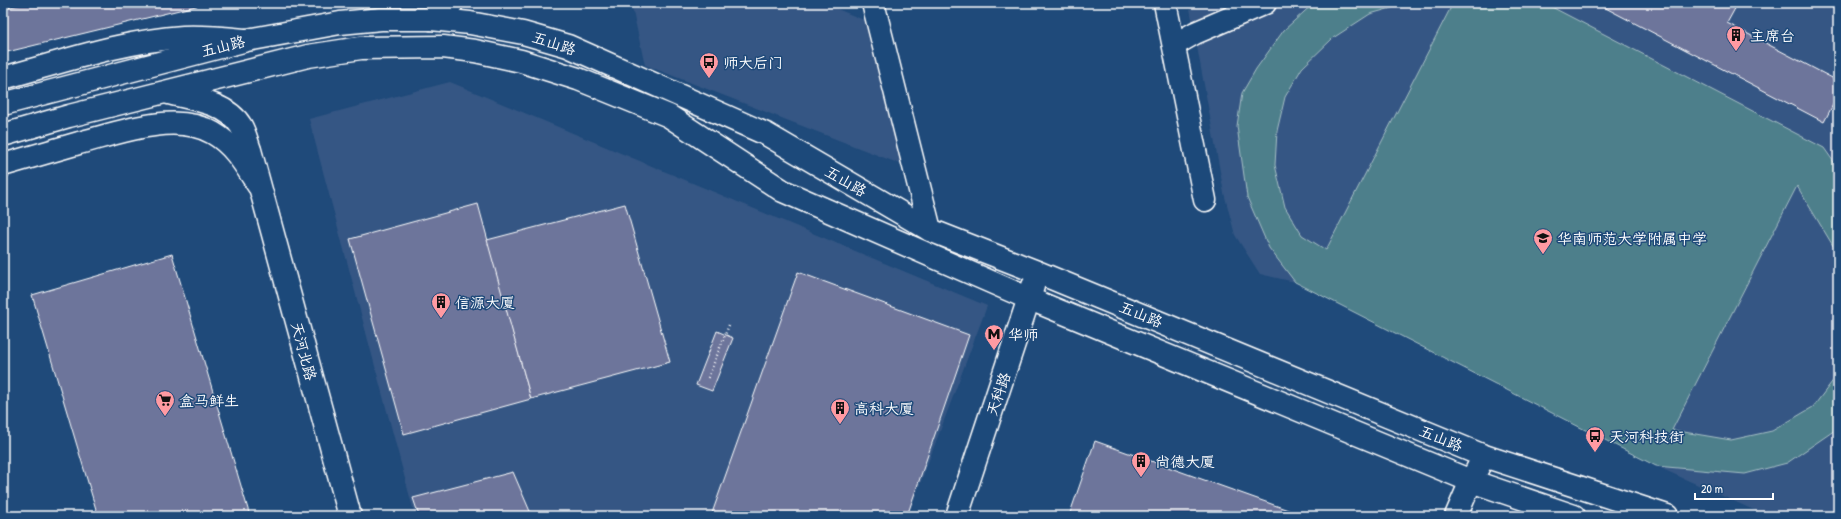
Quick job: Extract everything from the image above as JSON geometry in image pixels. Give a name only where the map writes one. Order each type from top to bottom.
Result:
[{"type":"main road","points":[[431,19],[452,3]]},
{"type":"main road","points":[[873,3],[930,230]]},
{"type":"main road","points":[[1165,3],[1205,200]]},
{"type":"main road","points":[[1174,45],[1265,3]]},
{"type":"main road","name":"五山路","points":[[3,104],[247,40],[340,23],[381,19],[431,19],[509,29],[568,46],[598,58],[766,134],[930,230],[1037,272],[1484,456],[1667,516]]},
{"type":"main road","points":[[3,78],[119,47],[157,40],[191,37],[247,40]]},
{"type":"main road","name":"五山路","points":[[3,135],[69,116],[308,56],[361,48],[443,47],[476,51],[521,61],[578,79],[669,116],[784,191],[1030,299],[1471,481],[1574,516]]},
{"type":"main road","name":"天河北路","points":[[166,92],[203,101],[227,111],[241,126],[250,150],[350,516]]},
{"type":"main road","points":[[3,165],[133,128],[167,124],[190,124],[212,132],[230,145],[260,186]]},
{"type":"main road","name":"天科路","points":[[957,516],[1030,299],[1037,272]]},
{"type":"main road","points":[[1456,516],[1471,481],[1484,456]]},
{"type":"path","points":[[708,378],[729,325]]},
{"type":"shaded area","points":[[631,3],[823,3],[866,21],[903,165],[645,65]]},
{"type":"shaded area","name":"华南师范大学附属中学","points":[[1189,3],[1838,3],[1838,516],[1767,516],[1656,466],[1295,282],[1260,274],[1235,235],[1224,193]]},
{"type":"shaded area","points":[[450,82],[987,306],[908,516],[415,516],[309,119]]},
{"type":"green space","name":"华南师范大学附属中学","points":[[1314,3],[1409,3],[1370,14],[1333,38],[1302,68],[1285,97],[1277,131],[1275,165],[1285,207],[1302,235],[1326,250],[1451,7],[1411,3],[1544,3],[1824,148],[1838,168],[1838,254],[1797,186],[1672,430],[1731,440],[1772,431],[1813,407],[1838,374],[1838,428],[1787,463],[1745,474],[1656,466],[1295,282],[1269,248],[1247,197],[1237,126],[1242,93],[1256,69],[1284,30]]},
{"type":"building","points":[[26,3],[208,3],[3,53],[3,9]]},
{"type":"building","name":"主席台","points":[[1596,3],[1738,3],[1727,23],[1838,81],[1838,95],[1824,122]]},
{"type":"building","name":"信源大厦","points":[[478,204],[531,399],[404,434],[350,239]]},
{"type":"building","points":[[625,204],[670,362],[531,399],[487,240]]},
{"type":"building","points":[[172,254],[250,516],[98,516],[32,295]]},
{"type":"building","name":"高科大厦","points":[[798,272],[969,335],[907,516],[711,516]]},
{"type":"building","points":[[717,331],[733,338],[712,391],[696,385]]},
{"type":"building","name":"尚德大厦","points":[[1095,441],[1305,516],[1069,516]]},
{"type":"building","points":[[513,472],[532,516],[419,516],[413,498]]},
{"type":"place","name":"主席台","points":[[1736,52]]},
{"type":"place","name":"师大后门","points":[[709,79]]},
{"type":"place","name":"华南师范大学附属中学","points":[[1543,255]]},
{"type":"place","name":"信源大厦","points":[[441,319]]},
{"type":"place","name":"华师","points":[[994,351]]},
{"type":"place","name":"盒马鲜生","points":[[165,417]]},
{"type":"place","name":"高科大厦","points":[[840,425]]},
{"type":"place","name":"天河科技街","points":[[1595,453]]},
{"type":"place","name":"尚德大厦","points":[[1141,478]]}]
